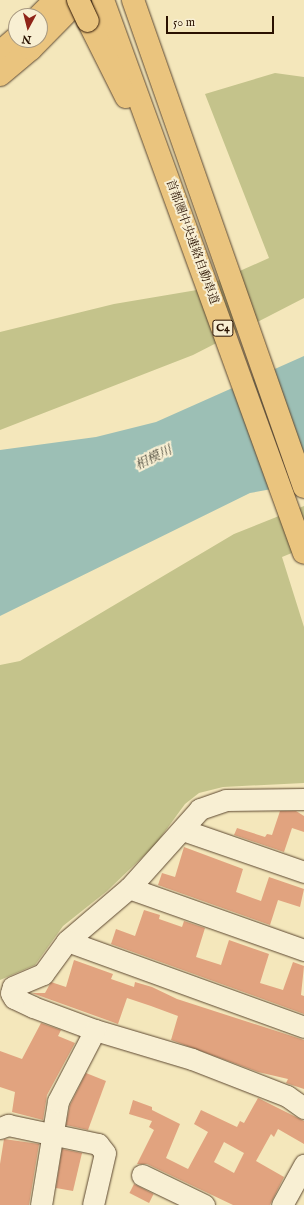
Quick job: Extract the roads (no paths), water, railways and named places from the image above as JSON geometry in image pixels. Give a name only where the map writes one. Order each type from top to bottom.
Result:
[{"type":"main road","points":[[47,8],[55,0]]},
{"type":"main road","points":[[0,75],[31,49],[78,0],[88,21],[135,102]]},
{"type":"main road","name":"首都圏中央連絡自動車道","points":[[133,0],[304,488]]},
{"type":"main road","points":[[104,1],[135,102]]},
{"type":"main road","points":[[0,52],[8,45]]},
{"type":"main road","name":"首都圏中央連絡自動車道","points":[[135,102],[176,196],[304,553]]},
{"type":"street","points":[[304,799],[258,799],[213,803],[193,814],[183,830],[129,888],[67,942],[43,974],[13,987],[11,992],[14,998],[33,1008],[95,1030],[192,1059],[287,1096],[304,1108]]},
{"type":"street","points":[[183,830],[304,872]]},
{"type":"street","points":[[129,888],[304,950]]},
{"type":"street","points":[[67,942],[304,1027]]},
{"type":"street","points":[[41,1205],[58,1101],[95,1030]]},
{"type":"street","points":[[0,1128],[8,1124],[98,1144],[105,1153],[93,1205]]},
{"type":"street","points":[[282,1205],[304,1165]]},
{"type":"street","points":[[142,1175],[204,1205]]},
{"type":"water","name":"相模川","points":[[304,356],[304,483],[250,493],[0,616],[0,450],[96,437],[156,422]]}]
